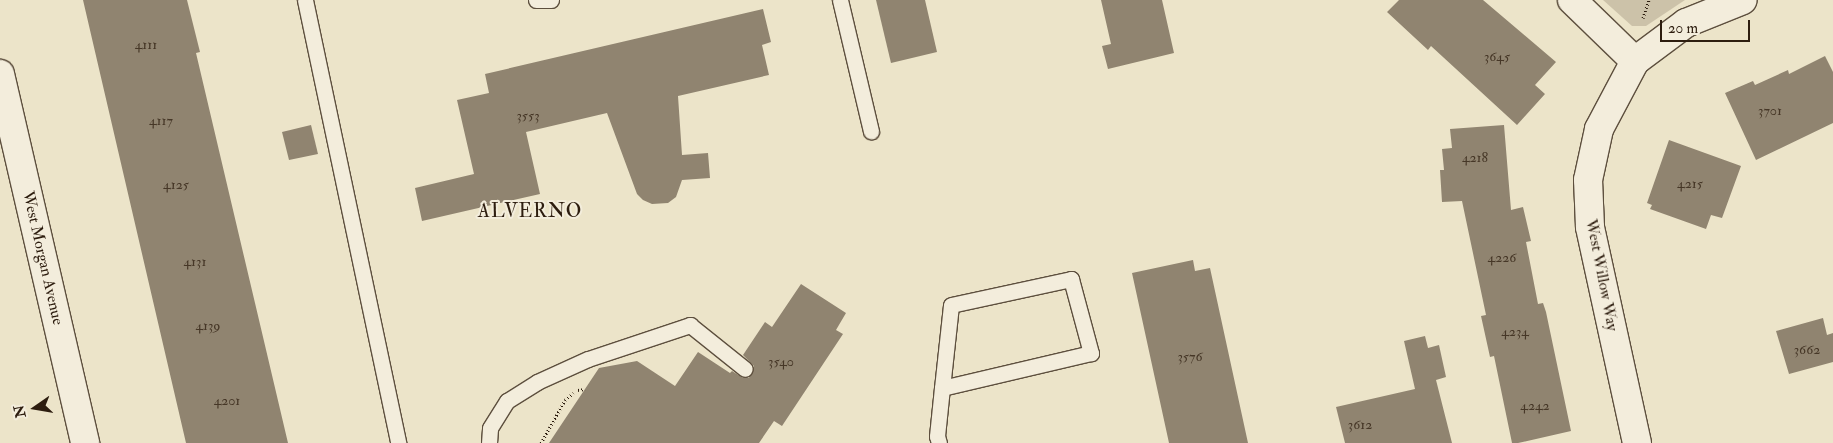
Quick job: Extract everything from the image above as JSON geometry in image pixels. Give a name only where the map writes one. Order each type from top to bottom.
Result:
[{"type":"street","points":[[1572,0],[1635,61]]},
{"type":"street","name":"West Willow Way","points":[[1637,443],[1590,227],[1588,180],[1599,129],[1635,61],[1686,23],[1744,0]]},
{"type":"street","name":"West Morgan Avenue","points":[[0,74],[5,118],[85,443]]},
{"type":"lane","points":[[305,0],[398,443]]},
{"type":"lane","points":[[536,0],[551,0]]},
{"type":"lane","points":[[840,0],[871,132]]},
{"type":"lane","points":[[939,443],[942,388],[951,305],[1072,279],[1091,353],[942,388]]},
{"type":"lane","points":[[489,443],[490,428],[506,401],[537,382],[588,359],[690,325],[745,369]]},
{"type":"path","points":[[541,443],[565,400],[575,391],[585,389]]},
{"type":"shaded area","points":[[1603,0],[1685,0],[1646,26],[1632,26]]},
{"type":"building","points":[[83,0],[187,0],[200,52],[196,53],[288,443],[186,443]]},
{"type":"building","points":[[876,0],[925,0],[937,52],[891,63]]},
{"type":"building","points":[[1101,0],[1162,0],[1174,53],[1108,69],[1102,46],[1111,44]]},
{"type":"building","points":[[1399,0],[1483,0],[1556,62],[1535,85],[1545,94],[1517,125],[1431,46],[1428,50],[1387,12]]},
{"type":"building","points":[[763,9],[771,42],[762,45],[769,75],[678,96],[682,155],[708,153],[710,178],[682,180],[676,197],[668,203],[652,204],[643,200],[637,194],[607,113],[526,132],[540,194],[422,221],[415,188],[474,174],[457,100],[489,93],[485,74]]},
{"type":"building","points":[[1825,56],[1833,72],[1833,123],[1756,160],[1725,93],[1753,81],[1755,85],[1788,70],[1789,74]]},
{"type":"building","points":[[311,125],[318,154],[289,160],[282,132]]},
{"type":"building","points":[[1504,125],[1511,210],[1523,207],[1531,241],[1526,242],[1538,304],[1543,303],[1546,312],[1571,431],[1518,443],[1512,443],[1494,356],[1490,357],[1481,316],[1486,315],[1462,201],[1442,202],[1440,170],[1444,170],[1442,149],[1452,148],[1450,129]]},
{"type":"building","points":[[1669,140],[1741,166],[1722,218],[1711,215],[1706,229],[1650,209],[1652,205],[1647,203]]},
{"type":"building","points":[[1193,260],[1195,271],[1210,268],[1248,443],[1169,443],[1132,273]]},
{"type":"building","points":[[801,284],[846,313],[836,330],[843,334],[782,426],[774,421],[759,443],[549,443],[599,368],[637,361],[675,386],[698,352],[730,373],[732,371],[743,378],[749,378],[754,366],[743,355],[765,322],[772,327]]},
{"type":"building","points":[[1823,318],[1827,335],[1833,333],[1833,362],[1789,374],[1776,331]]},
{"type":"building","points":[[1425,336],[1428,348],[1439,345],[1446,377],[1436,380],[1452,443],[1345,443],[1336,407],[1415,389],[1404,341]]},
{"type":"district","name":"ALVERNO","points":[[530,212]]}]
